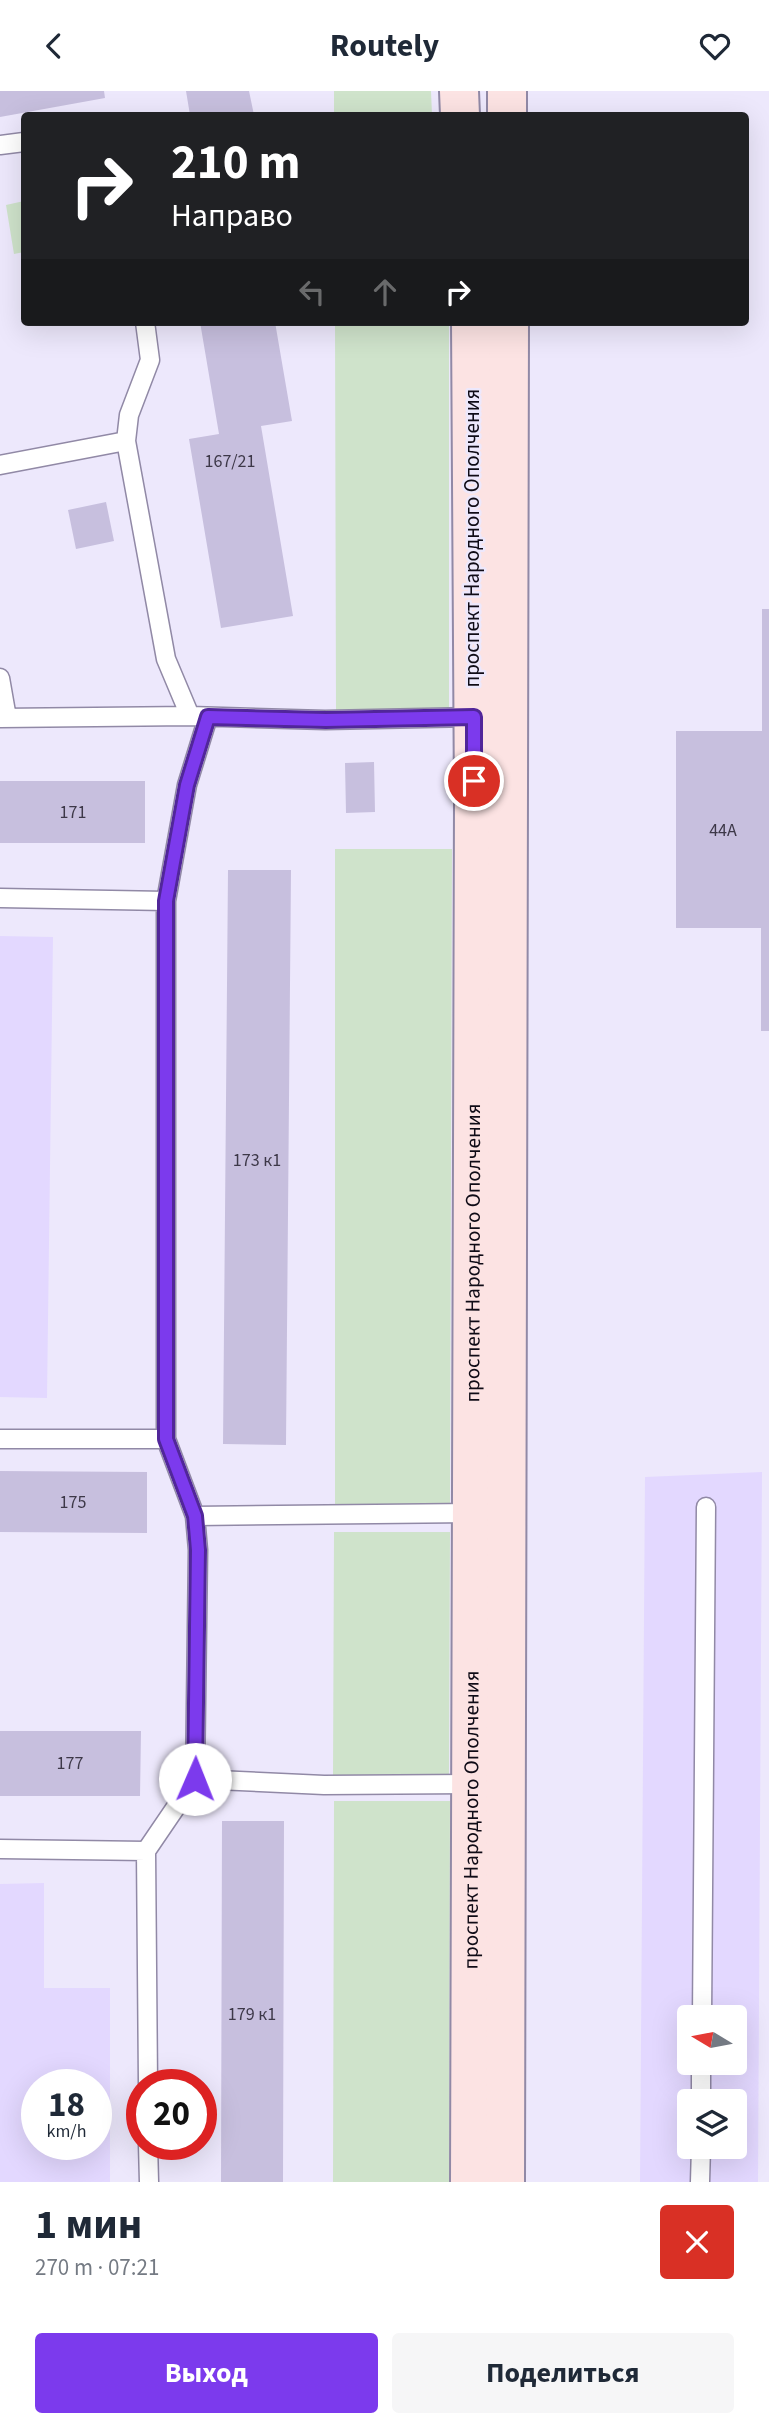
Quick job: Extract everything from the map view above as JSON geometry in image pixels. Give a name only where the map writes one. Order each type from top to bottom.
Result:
[{"type":"main road","points":[[459,91],[460,112]]},
{"type":"main road","points":[[507,91],[507,112]]},
{"type":"main road","name":"проспект Народного Ополчения","points":[[470,2182],[474,717],[471,326]]},
{"type":"main road","name":"проспект Народного Ополчения","points":[[505,2182],[509,326]]},
{"type":"lane","points":[[0,145],[21,142]]},
{"type":"lane","points":[[146,326],[150,360],[129,415],[127,441],[166,659],[199,716],[166,901],[166,1439],[195,1516],[198,1563],[195,1779],[146,1851],[148,2069]]},
{"type":"lane","points":[[0,465],[127,441]]},
{"type":"lane","points":[[0,678],[4,718],[199,716],[326,720],[474,717]]},
{"type":"lane","points":[[0,898],[166,901]]},
{"type":"lane","points":[[0,1439],[166,1439]]},
{"type":"lane","points":[[702,2005],[706,1507]]},
{"type":"lane","points":[[195,1516],[472,1513]]},
{"type":"lane","points":[[195,1779],[324,1785],[471,1784]]},
{"type":"lane","points":[[0,1849],[146,1851]]},
{"type":"lane","points":[[700,2182],[701,2159]]},
{"type":"lane","points":[[148,2160],[149,2182]]},
{"type":"shaded area","points":[[0,936],[53,937],[47,1398],[0,1397]]},
{"type":"shaded area","points":[[762,1472],[758,2182],[640,2182],[645,1477]]},
{"type":"shaded area","points":[[44,1883],[44,1988],[110,1988],[110,2069],[21,2069],[21,2160],[110,2160],[110,2182],[0,2182],[0,1884]]},
{"type":"green space","points":[[334,91],[431,91],[432,112],[334,112]]},
{"type":"green space","points":[[21,202],[21,253],[14,254],[6,205]]},
{"type":"green space","points":[[335,326],[449,326],[449,708],[336,710]]},
{"type":"green space","points":[[335,849],[452,849],[450,1506],[335,1506]]},
{"type":"green space","points":[[334,1532],[450,1532],[449,1776],[333,1776]]},
{"type":"green space","points":[[334,1801],[450,1801],[449,2182],[333,2182]]},
{"type":"building","points":[[0,91],[104,91],[105,98],[0,117]]},
{"type":"building","points":[[186,91],[249,91],[253,112],[190,112]]},
{"type":"building","points":[[201,326],[276,326],[292,421],[261,426],[293,616],[221,628],[189,439],[219,434]]},
{"type":"building","points":[[106,502],[114,541],[76,549],[68,510]]},
{"type":"building","points":[[762,609],[769,609],[769,1031],[761,1031],[761,928],[676,928],[676,731],[762,731]]},
{"type":"building","points":[[374,762],[375,812],[346,813],[345,763]]},
{"type":"building","points":[[0,781],[145,781],[145,843],[0,843]]},
{"type":"building","points":[[228,870],[291,870],[286,1445],[223,1444]]},
{"type":"building","points":[[0,1471],[147,1472],[147,1533],[0,1532]]},
{"type":"building","points":[[0,1731],[141,1731],[140,1796],[0,1796]]},
{"type":"building","points":[[222,1821],[284,1821],[283,2182],[221,2182]]},
{"type":"route","points":[[195,1779],[198,1550],[195,1516],[166,1439],[166,901],[187,785],[208,717],[326,720],[474,717],[474,781]]}]
